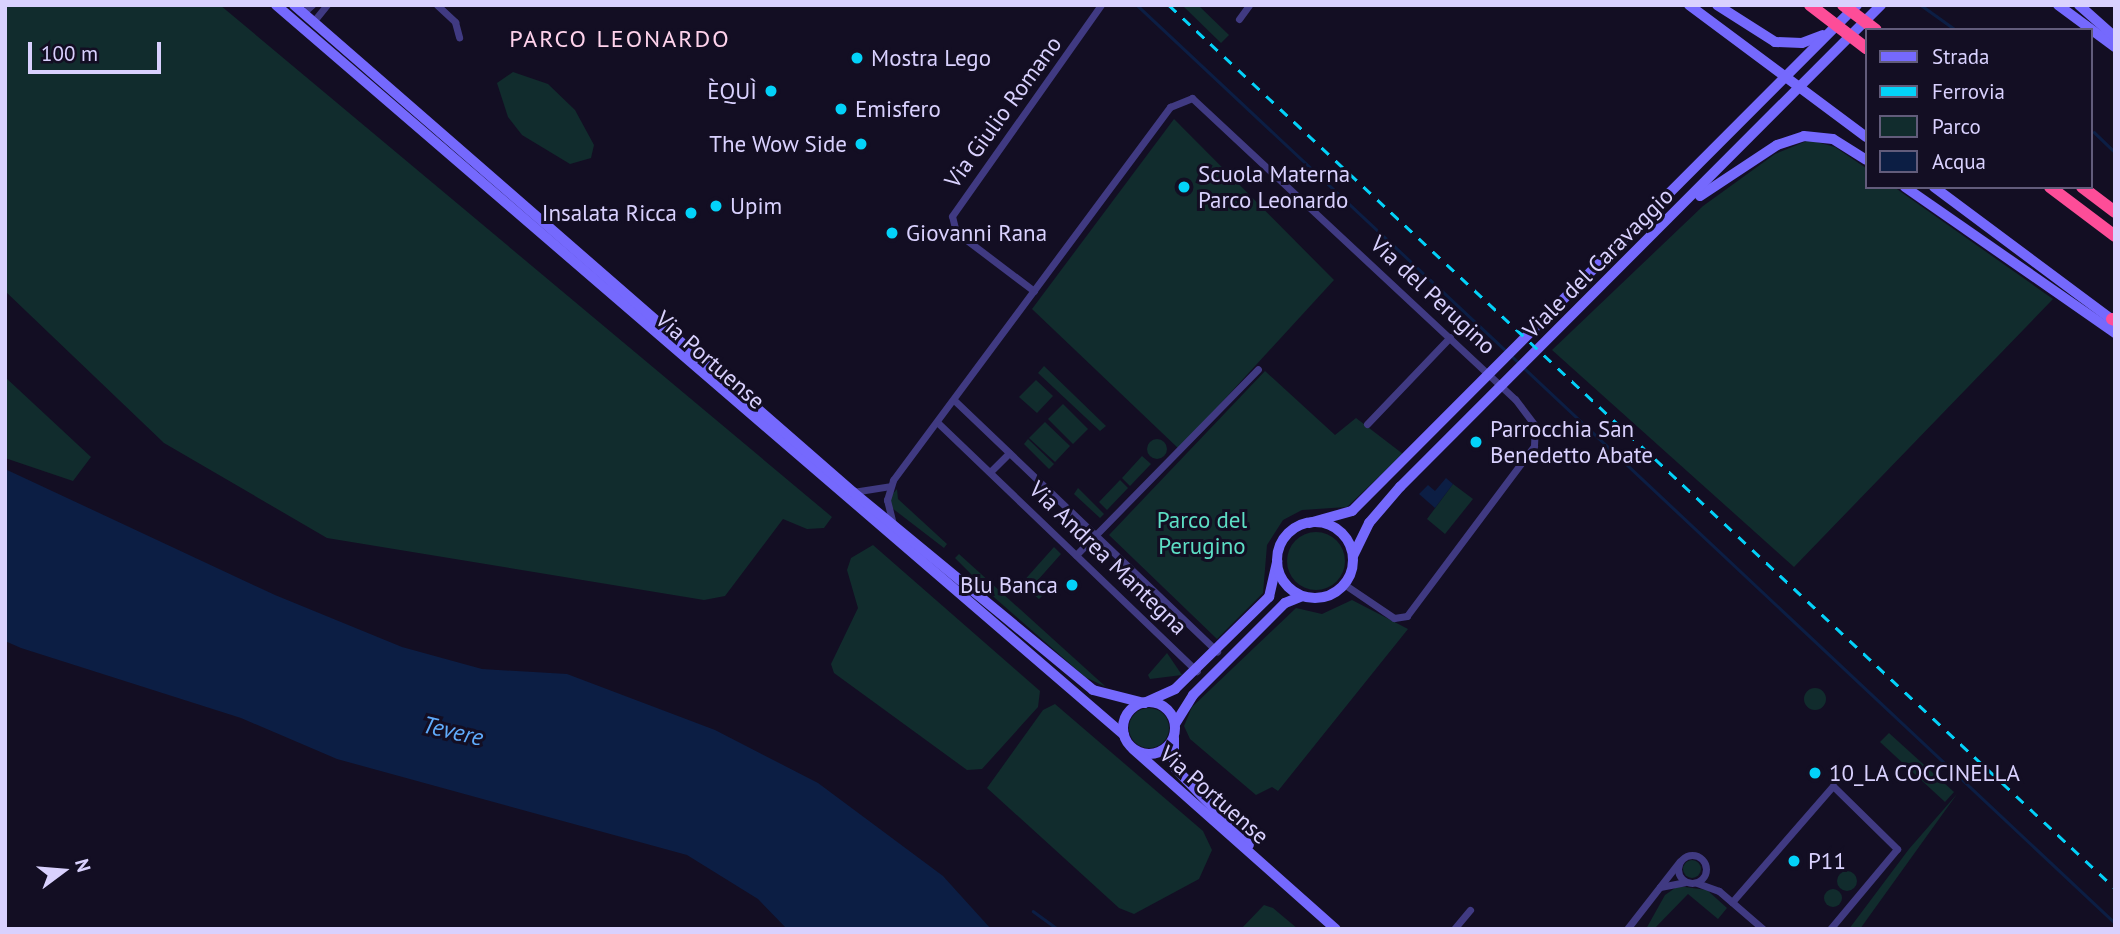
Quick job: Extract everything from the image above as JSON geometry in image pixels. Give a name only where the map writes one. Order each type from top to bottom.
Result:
[{"type":"highway","points":[[1810,5],[1864,46]]},
{"type":"highway","points":[[1846,9],[1874,28]]},
{"type":"highway","points":[[2053,189],[2115,236]]},
{"type":"highway","points":[[2085,189],[2115,212]]},
{"type":"street","name":"Via Portuense","points":[[276,5],[1045,673],[1110,717],[1124,735]]},
{"type":"street","name":"Via Portuense","points":[[294,5],[853,492],[1077,680],[1108,698],[1144,703]]},
{"type":"street","points":[[303,13],[312,5]]},
{"type":"street","points":[[313,22],[327,5]]},
{"type":"street","points":[[438,5],[455,22],[459,37]]},
{"type":"street","name":"Via Giulio Romano","points":[[1034,291],[956,232],[952,216],[1101,5]]},
{"type":"street","points":[[1239,19],[1249,5]]},
{"type":"street","points":[[1689,5],[1864,136]]},
{"type":"street","points":[[1717,5],[1758,35],[1786,44],[1815,39],[1846,9]]},
{"type":"street","name":"Viale del Caravaggio","points":[[1310,523],[1352,510],[1388,476],[1846,9],[1857,5]]},
{"type":"street","name":"Viale del Caravaggio","points":[[1353,556],[1369,523],[1400,487],[1682,208],[1881,5]]},
{"type":"street","points":[[2058,5],[2089,28]]},
{"type":"street","points":[[2079,5],[2115,37]]},
{"type":"street","points":[[2092,30],[2115,47]]},
{"type":"street","name":"Via del Perugino","points":[[889,486],[1172,105],[1192,98],[1515,399],[1535,426],[1534,446],[1404,618],[1344,584]]},
{"type":"street","points":[[1682,208],[1789,140],[1818,135],[1849,148],[1864,159]]},
{"type":"street","points":[[1908,189],[2038,275],[2115,333]]},
{"type":"street","points":[[1937,189],[2114,320]]},
{"type":"street","points":[[2038,275],[2060,282]]},
{"type":"street","points":[[1367,424],[1450,337]]},
{"type":"street","points":[[1076,555],[1258,369]]},
{"type":"street","name":"Via Andrea Mantegna","points":[[954,400],[1217,652]]},
{"type":"street","name":"Via Andrea Mantegna","points":[[937,422],[1198,671]]},
{"type":"street","points":[[990,472],[1009,453]]},
{"type":"street","points":[[853,492],[889,486],[894,527]]},
{"type":"street","points":[[1310,523],[1342,534],[1353,556],[1344,584],[1325,597],[1302,596],[1285,603],[1208,679],[1175,724],[1174,738],[1156,754],[1133,749],[1124,735],[1130,711],[1144,703],[1198,671],[1269,597],[1277,561],[1290,532],[1310,523]]},
{"type":"street","points":[[1277,561],[1284,582],[1302,596]]},
{"type":"street","points":[[1144,703],[1161,705],[1175,724]]},
{"type":"street","name":"Via Portuense","points":[[1174,738],[1174,767],[1269,870]]},
{"type":"street","name":"Via Portuense","points":[[1133,749],[1336,929]]},
{"type":"street","points":[[1732,902],[1833,786],[1897,849],[1830,929]]},
{"type":"street","points":[[1627,929],[1682,859],[1699,856],[1719,891],[1763,929]]},
{"type":"street","points":[[1682,859],[1678,872],[1687,882]]},
{"type":"street","points":[[1696,883],[1707,871]]},
{"type":"street","points":[[1656,889],[1687,882],[1719,891]]},
{"type":"street","points":[[1454,929],[1470,910]]},
{"type":"green space","points":[[5,5],[220,5],[832,517],[824,528],[807,529],[783,519],[725,596],[704,600],[327,538],[164,443],[5,291]]},
{"type":"green space","points":[[1182,5],[1198,5],[1229,35],[1221,43]]},
{"type":"green space","points":[[513,72],[548,84],[575,110],[594,145],[591,158],[570,164],[522,135],[508,117],[497,83]]},
{"type":"green space","points":[[1174,119],[1334,280],[1179,449],[1032,309]]},
{"type":"green space","points":[[1809,140],[1835,147],[1864,167],[1864,189],[1897,189],[2053,299],[1794,567],[1552,350],[1703,206],[1775,154]]},
{"type":"green space","points":[[1044,366],[1106,426],[1100,431],[1038,373]]},
{"type":"green space","name":"Parco del Perugino","points":[[1265,371],[1335,435],[1356,418],[1403,454],[1347,507],[1302,510],[1283,520],[1267,545],[1263,593],[1217,639],[1109,535]]},
{"type":"green space","points":[[5,377],[91,457],[73,481],[5,458]]},
{"type":"green space","points":[[1036,380],[1053,396],[1037,413],[1019,397]]},
{"type":"green space","points":[[1063,404],[1088,429],[1073,444],[1048,419]]},
{"type":"green space","points":[[1045,422],[1070,446],[1055,462],[1029,438]]},
{"type":"green space","points":[[1028,439],[1054,464],[1049,469],[1024,444]]},
{"type":"green space","points":[[1157,439],[1164,442],[1167,449],[1164,456],[1157,459],[1150,456],[1147,449],[1150,442]]},
{"type":"green space","points":[[1142,456],[1151,464],[1130,486],[1122,478]]},
{"type":"green space","points":[[1120,480],[1128,488],[1107,510],[1099,502]]},
{"type":"green space","points":[[1453,484],[1473,499],[1445,534],[1427,519]]},
{"type":"green space","points":[[1078,488],[1104,514],[1100,518],[1074,494]]},
{"type":"green space","points":[[897,489],[898,499],[947,544],[944,548],[892,508],[890,497]]},
{"type":"green space","points":[[1316,532],[1337,540],[1345,561],[1337,582],[1316,590],[1295,582],[1287,561],[1295,540]]},
{"type":"green space","points":[[873,545],[1040,691],[1038,707],[982,769],[967,770],[834,673],[831,664],[858,608],[847,570],[851,558]]},
{"type":"green space","points":[[1054,547],[1061,554],[1037,581],[1047,591],[1039,599],[1021,584]]},
{"type":"green space","points":[[959,554],[1106,687],[1085,677],[996,599],[955,558]]},
{"type":"green space","points":[[1352,600],[1408,629],[1278,791],[1272,787],[1256,795],[1190,739],[1184,726],[1192,707],[1296,608],[1322,614]]},
{"type":"green space","points":[[1167,653],[1182,675],[1150,679],[1148,675]]},
{"type":"green space","points":[[1815,688],[1823,691],[1826,699],[1823,707],[1815,710],[1807,707],[1804,699],[1807,691]]},
{"type":"green space","points":[[1055,704],[1203,831],[1212,850],[1199,879],[1134,914],[1119,908],[987,788],[1043,710]]},
{"type":"green space","points":[[1149,708],[1163,714],[1169,728],[1163,742],[1149,748],[1135,742],[1129,728],[1135,714]]},
{"type":"green space","points":[[1889,733],[1954,792],[1945,802],[1880,742]]},
{"type":"green space","points":[[1957,794],[1860,929],[1849,929],[1909,849]]},
{"type":"green space","points":[[1688,860],[1696,860],[1701,869],[1699,876],[1688,878],[1683,873],[1683,865]]},
{"type":"green space","points":[[1847,871],[1854,874],[1857,881],[1854,888],[1847,891],[1840,888],[1837,881],[1840,874]]},
{"type":"green space","points":[[1678,886],[1707,890],[1727,908],[1718,919],[1688,894],[1654,929],[1646,929],[1665,895]]},
{"type":"green space","points":[[1829,889],[1837,889],[1842,898],[1840,905],[1829,907],[1824,902],[1824,894]]},
{"type":"green space","points":[[1264,905],[1273,908],[1298,929],[1241,929]]},
{"type":"water","name":"Tevere","points":[[5,469],[275,595],[402,647],[482,669],[567,674],[715,730],[818,783],[943,876],[991,929],[787,929],[758,899],[687,855],[337,759],[241,718],[5,641]]},
{"type":"water","points":[[1446,478],[1453,484],[1435,508],[1419,494],[1428,485],[1435,491]]},
{"type":"waterway","points":[[1137,5],[1518,362]]},
{"type":"waterway","points":[[1921,5],[1953,28]]},
{"type":"waterway","points":[[2094,132],[2115,152]]},
{"type":"waterway","points":[[1523,367],[2115,923]]},
{"type":"waterway","points":[[1033,911],[1058,929]]},
{"type":"railway","points":[[1169,5],[2115,888]]},
{"type":"place","name":"Mostra Lego","points":[[857,58]]},
{"type":"place","name":"ÈQUÌ","points":[[771,91]]},
{"type":"place","name":"Emisfero","points":[[841,109]]},
{"type":"place","name":"The Wow Side","points":[[861,144]]},
{"type":"place","name":"Scuola Materna Parco Leonardo","points":[[1184,187]]},
{"type":"place","name":"Upim","points":[[716,206]]},
{"type":"place","name":"Insalata Ricca","points":[[691,213]]},
{"type":"place","name":"Giovanni Rana","points":[[892,233]]},
{"type":"place","name":"Parrocchia San Benedetto Abate","points":[[1476,442]]},
{"type":"place","name":"Blu Banca","points":[[1072,585]]},
{"type":"place","name":"10_LA COCCINELLA","points":[[1815,773]]},
{"type":"place","name":"P11","points":[[1794,861]]},
{"type":"district","name":"PARCO LEONARDO","points":[[620,39]]}]
